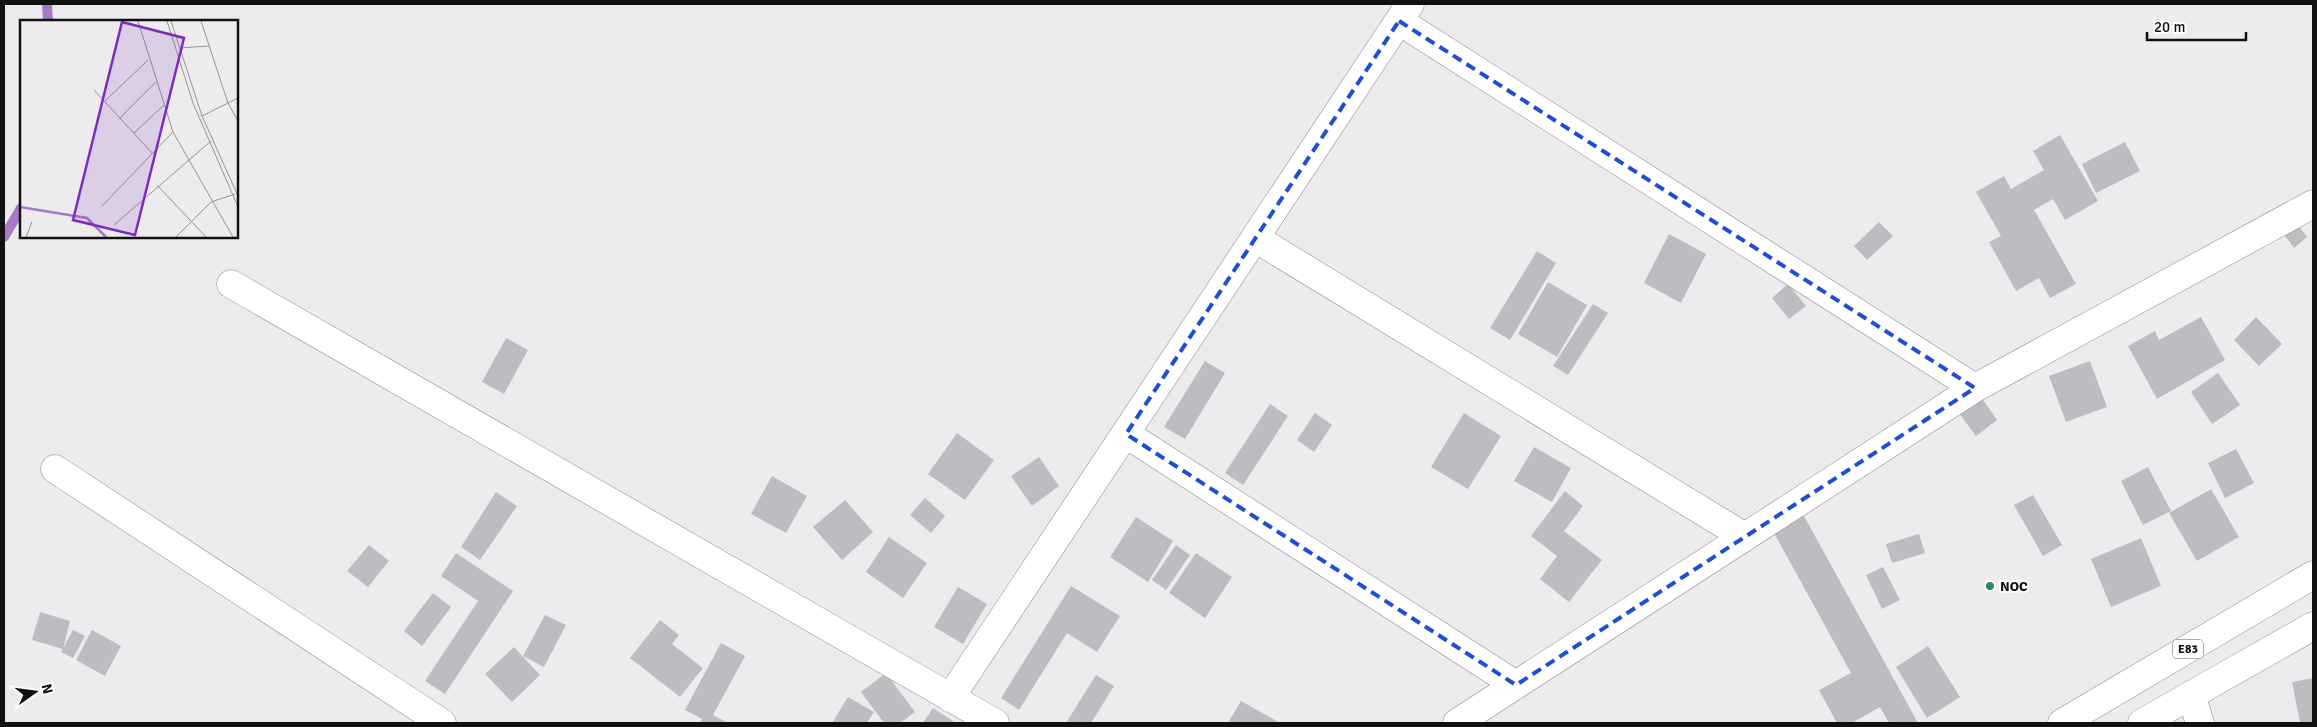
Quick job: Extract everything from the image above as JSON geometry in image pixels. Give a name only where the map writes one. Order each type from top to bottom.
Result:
[{"type":"street","points":[[950,698],[1404,12],[1975,388]]},
{"type":"street","points":[[1457,723],[1975,388],[2313,204]]},
{"type":"street","points":[[1255,238],[1745,537]]},
{"type":"street","points":[[231,284],[995,723]]},
{"type":"street","points":[[1126,434],[1516,685]]},
{"type":"street","points":[[55,469],[442,723]]},
{"type":"street","name":"E83","points":[[2062,723],[2313,575]]},
{"type":"street","points":[[2142,723],[2313,626]]},
{"type":"street","points":[[2191,695],[2200,723]]},
{"type":"highlighted area","points":[[1399,21],[1975,388],[1516,685],[1126,434]]},
{"type":"building","points":[[2060,135],[2098,201],[2065,220],[2053,199],[2034,210],[2076,284],[2050,298],[2039,278],[2016,291],[1989,242],[2001,236],[1976,192],[2004,176],[2011,189],[2044,170],[2033,151]]},
{"type":"building","points":[[2125,142],[2140,171],[2096,193],[2082,164]]},
{"type":"building","points":[[2287,210],[2307,237],[2294,248],[2273,220]]},
{"type":"building","points":[[1879,222],[1893,236],[1867,260],[1854,246]]},
{"type":"building","points":[[1669,234],[1706,254],[1681,303],[1644,283]]},
{"type":"building","points":[[1537,251],[1556,263],[1510,340],[1490,328]]},
{"type":"building","points":[[1548,282],[1587,305],[1557,357],[1518,334]]},
{"type":"building","points":[[1788,284],[1806,306],[1789,319],[1772,298]]},
{"type":"building","points":[[1593,304],[1608,313],[1568,375],[1553,366]]},
{"type":"building","points":[[2201,317],[2225,360],[2157,399],[2128,346],[2155,331],[2159,340]]},
{"type":"building","points":[[2256,317],[2282,344],[2259,366],[2234,340]]},
{"type":"building","points":[[506,338],[528,350],[504,394],[482,382]]},
{"type":"building","points":[[1205,361],[1225,373],[1185,439],[1164,427]]},
{"type":"building","points":[[2090,361],[2107,407],[2066,422],[2049,376]]},
{"type":"building","points":[[2218,373],[2240,405],[2212,424],[2191,392]]},
{"type":"building","points":[[1981,397],[1997,420],[1976,436],[1959,413]]},
{"type":"building","points":[[1270,404],[1288,416],[1243,485],[1225,473]]},
{"type":"building","points":[[1315,413],[1332,425],[1314,452],[1297,440]]},
{"type":"building","points":[[1464,413],[1501,436],[1468,489],[1431,467]]},
{"type":"building","points":[[957,433],[994,460],[965,500],[928,474]]},
{"type":"building","points":[[1534,447],[1571,468],[1552,502],[1514,481]]},
{"type":"building","points":[[2236,449],[2254,483],[2225,498],[2208,463]]},
{"type":"building","points":[[1039,457],[1059,486],[1032,506],[1011,476]]},
{"type":"building","points":[[2148,467],[2171,511],[2143,525],[2121,481]]},
{"type":"building","points":[[772,476],[807,496],[786,533],[751,514]]},
{"type":"building","points":[[2211,489],[2239,537],[2197,561],[2169,513]]},
{"type":"building","points":[[1565,491],[1583,506],[1564,531],[1602,560],[1569,602],[1540,579],[1557,556],[1531,536]]},
{"type":"building","points":[[496,492],[517,506],[480,560],[461,547]]},
{"type":"building","points":[[2033,495],[2062,545],[2043,556],[2014,505]]},
{"type":"building","points":[[925,498],[945,516],[931,533],[910,515]]},
{"type":"building","points":[[845,500],[873,532],[842,560],[813,527]]},
{"type":"building","points":[[1804,516],[1918,723],[1889,723],[1880,707],[1852,723],[1837,723],[1819,690],[1851,673],[1774,533]]},
{"type":"building","points":[[1136,517],[1173,541],[1148,582],[1110,557]]},
{"type":"building","points":[[1919,534],[1925,553],[1892,563],[1886,544]]},
{"type":"building","points":[[889,537],[927,563],[903,598],[866,572]]},
{"type":"building","points":[[2141,538],[2161,586],[2111,607],[2091,559]]},
{"type":"building","points":[[369,545],[389,561],[368,587],[347,571]]},
{"type":"building","points":[[1176,545],[1190,555],[1166,590],[1152,580]]},
{"type":"building","points":[[456,553],[513,591],[445,694],[425,681],[478,601],[441,576]]},
{"type":"building","points":[[1196,553],[1232,577],[1205,618],[1169,593]]},
{"type":"building","points":[[1883,567],[1900,600],[1882,609],[1866,575]]},
{"type":"building","points":[[1071,586],[1120,616],[1097,652],[1067,633],[1019,710],[1001,698]]},
{"type":"building","points":[[958,587],[987,604],[963,644],[934,627]]},
{"type":"building","points":[[433,593],[451,607],[422,646],[404,631]]},
{"type":"building","points":[[40,612],[70,621],[63,649],[32,640]]},
{"type":"building","points":[[545,615],[566,625],[544,667],[523,656]]},
{"type":"building","points":[[660,620],[679,635],[672,644],[703,668],[680,697],[630,658]]},
{"type":"building","points":[[73,630],[85,636],[73,658],[61,652]]},
{"type":"building","points":[[92,630],[121,646],[105,676],[76,660]]},
{"type":"building","points":[[721,643],[745,656],[713,715],[728,723],[700,723],[702,719],[685,710]]},
{"type":"building","points":[[1928,646],[1960,697],[1927,718],[1896,667]]},
{"type":"building","points":[[514,647],[540,675],[512,702],[485,674]]},
{"type":"building","points":[[886,673],[915,712],[900,723],[884,723],[861,692]]},
{"type":"building","points":[[1096,675],[1114,686],[1091,723],[1066,723]]},
{"type":"building","points":[[2313,678],[2313,723],[2300,723],[2292,682]]},
{"type":"building","points":[[848,697],[874,712],[867,723],[832,723]]},
{"type":"building","points":[[1241,701],[1280,723],[1228,723]]},
{"type":"building","points":[[933,708],[956,723],[923,723]]},
{"type":"waterway","points":[[47,4],[48,20]]},
{"type":"waterway","points":[[4,237],[20,210]]},
{"type":"place","name":"NOC","points":[[1990,586]]}]
